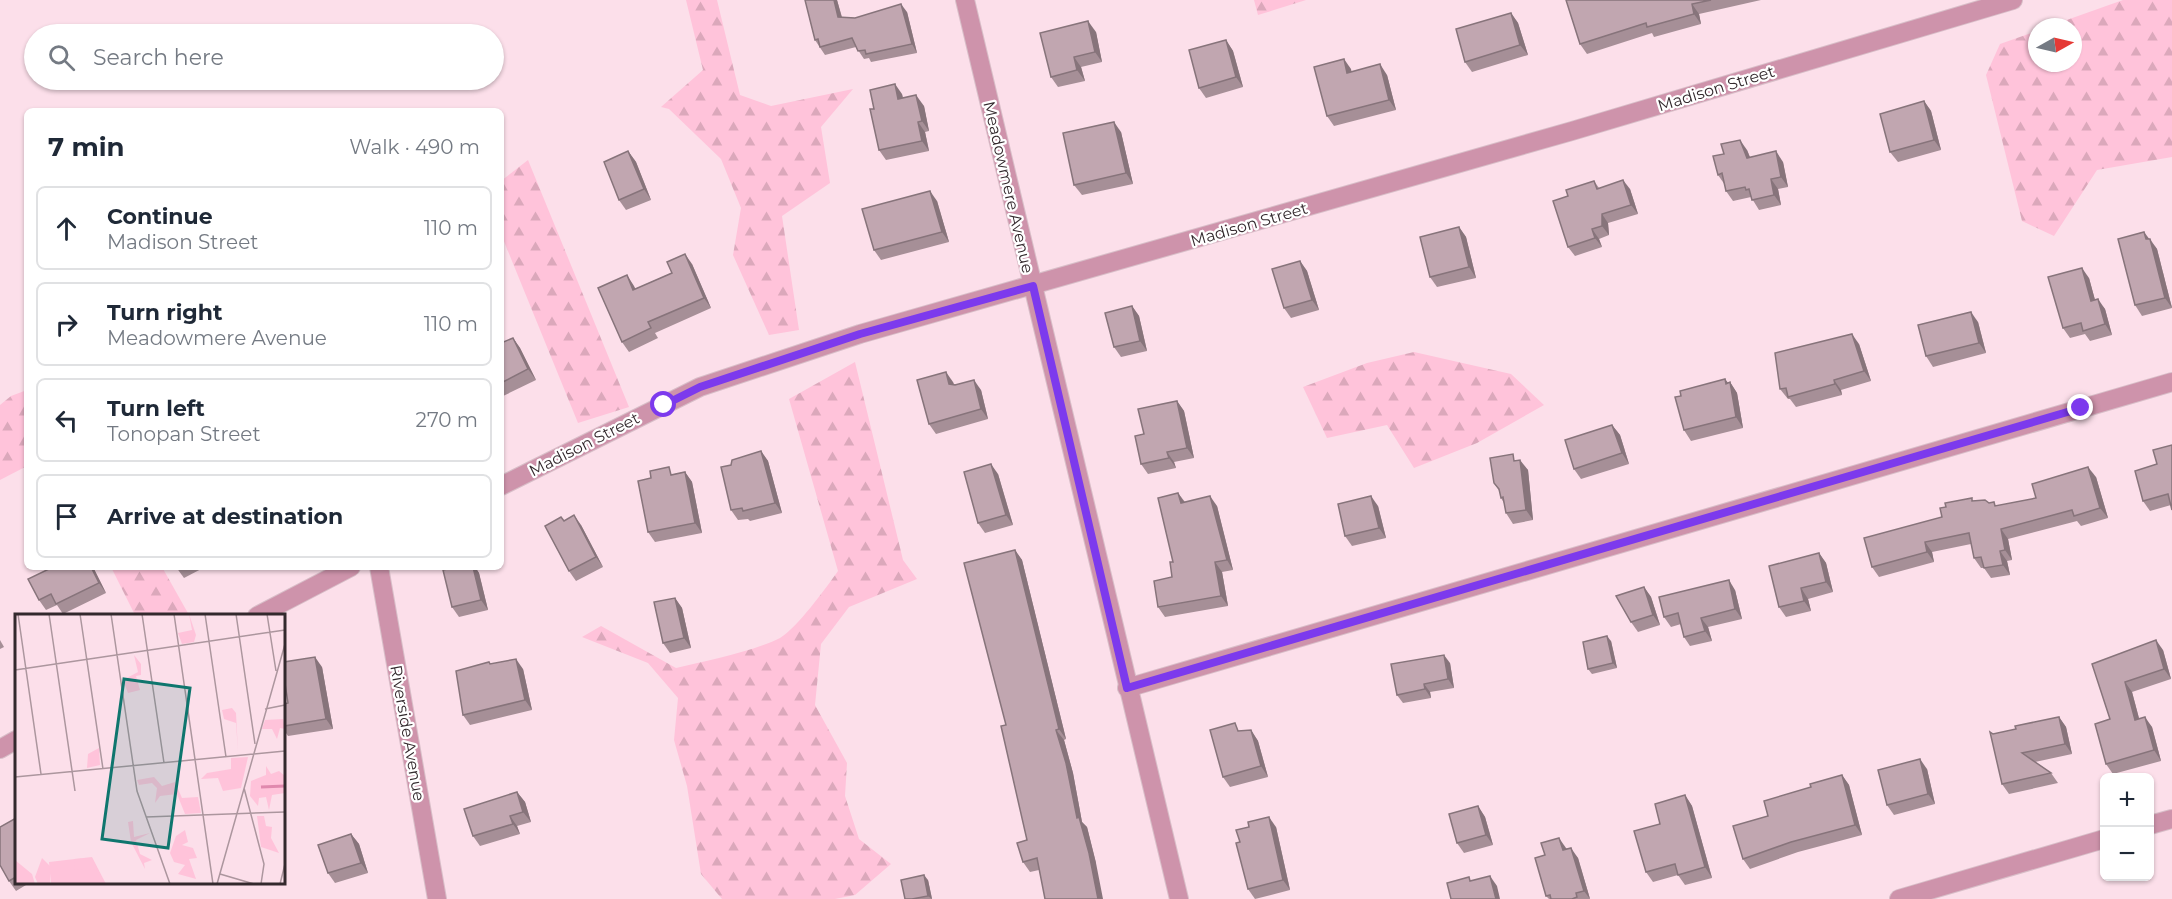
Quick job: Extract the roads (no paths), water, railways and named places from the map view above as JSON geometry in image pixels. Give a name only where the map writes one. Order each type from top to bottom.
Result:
[{"type":"street","name":"Meadowmere Avenue","points":[[965,0],[1179,899]]},
{"type":"street","name":"Madison Street","points":[[504,485],[700,387],[860,334],[1033,286],[2013,0]]},
{"type":"street","points":[[1127,688],[2172,382]]},
{"type":"street","points":[[259,614],[345,570]]},
{"type":"street","name":"Riverside Avenue","points":[[380,570],[437,899]]},
{"type":"street","points":[[0,749],[15,741]]},
{"type":"street","points":[[2154,824],[2172,819]]},
{"type":"street","points":[[1899,899],[2100,840]]}]
